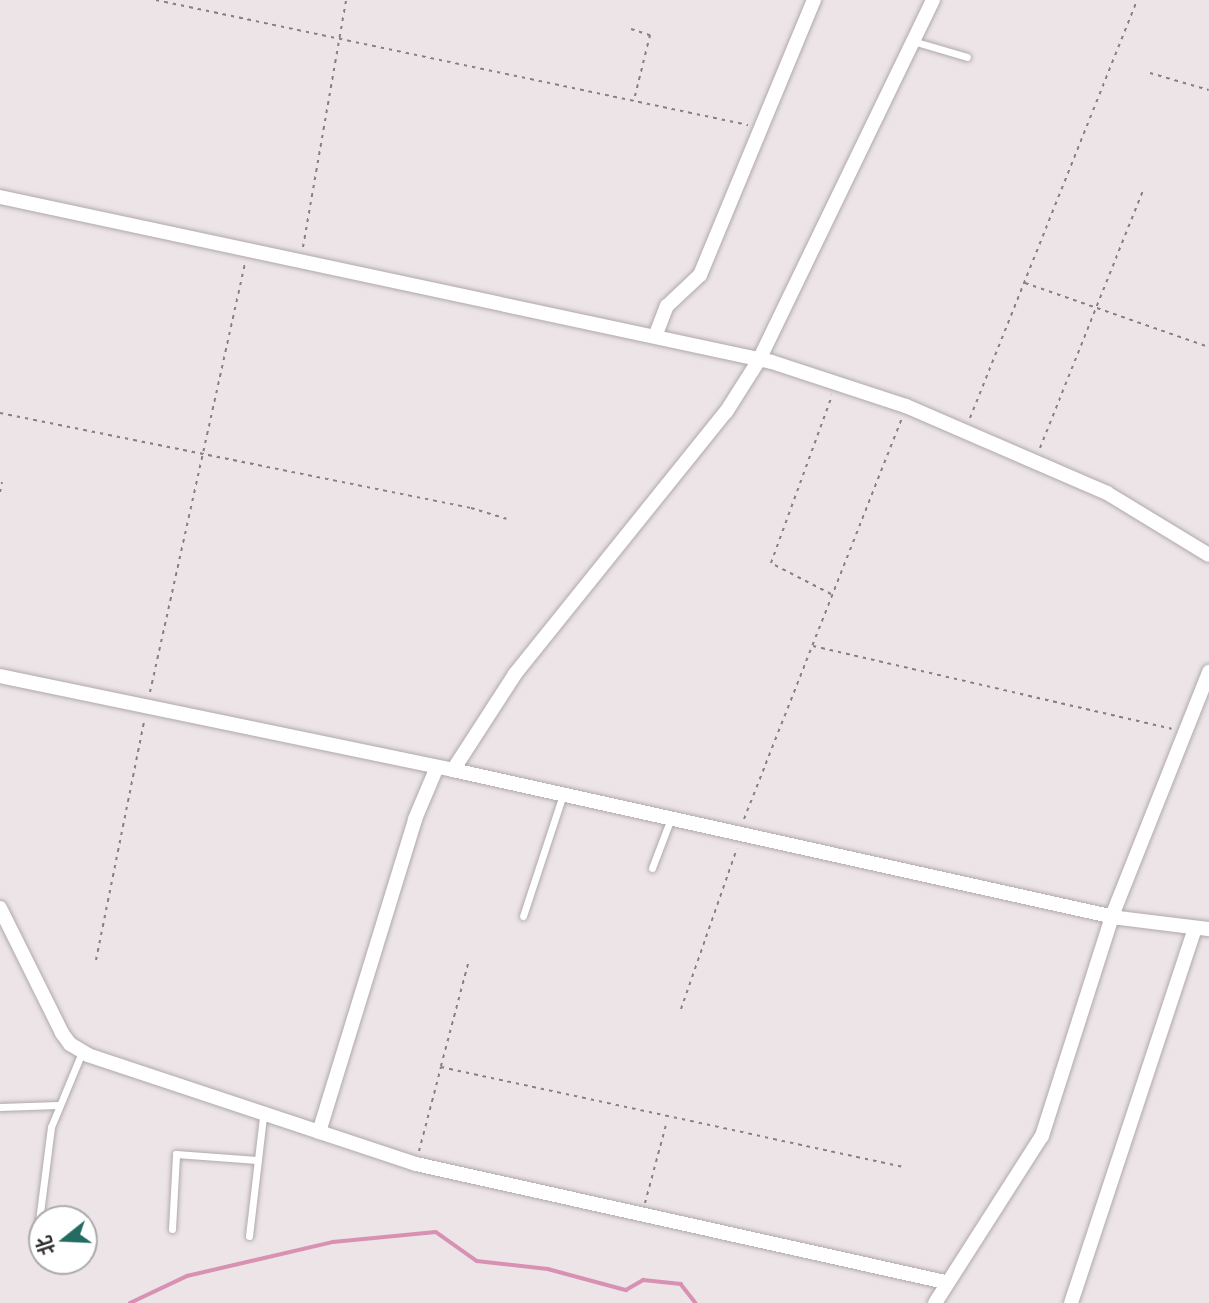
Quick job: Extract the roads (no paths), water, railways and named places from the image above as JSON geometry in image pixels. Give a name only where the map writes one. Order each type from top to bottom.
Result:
[{"type":"street","points":[[662,335],[667,306],[700,275],[814,0]]},
{"type":"street","points":[[453,770],[514,674],[726,412],[759,360],[916,42],[933,0]]},
{"type":"street","points":[[0,197],[662,335],[837,383],[906,406],[1107,493],[1209,555]]},
{"type":"street","points":[[935,1303],[945,1282],[1042,1136],[1115,917],[1209,672]]},
{"type":"street","points":[[0,676],[453,770],[1115,917],[1202,930],[1071,1303]]},
{"type":"street","points":[[319,1132],[415,820],[436,767]]},
{"type":"street","points":[[0,908],[62,1033],[82,1052],[262,1116],[416,1164],[945,1282]]},
{"type":"lane","points":[[916,42],[967,57]]},
{"type":"lane","points":[[523,916],[563,794]]},
{"type":"lane","points":[[652,869],[671,818]]},
{"type":"lane","points":[[41,1205],[51,1127],[82,1052]]},
{"type":"lane","points":[[0,1107],[58,1105]]},
{"type":"lane","points":[[249,1236],[262,1116]]},
{"type":"lane","points":[[172,1228],[176,1154],[257,1160]]},
{"type":"waterway","points":[[130,1303],[187,1276],[333,1242],[436,1232],[477,1261],[548,1269],[626,1290],[643,1280],[681,1284],[696,1303]]}]
